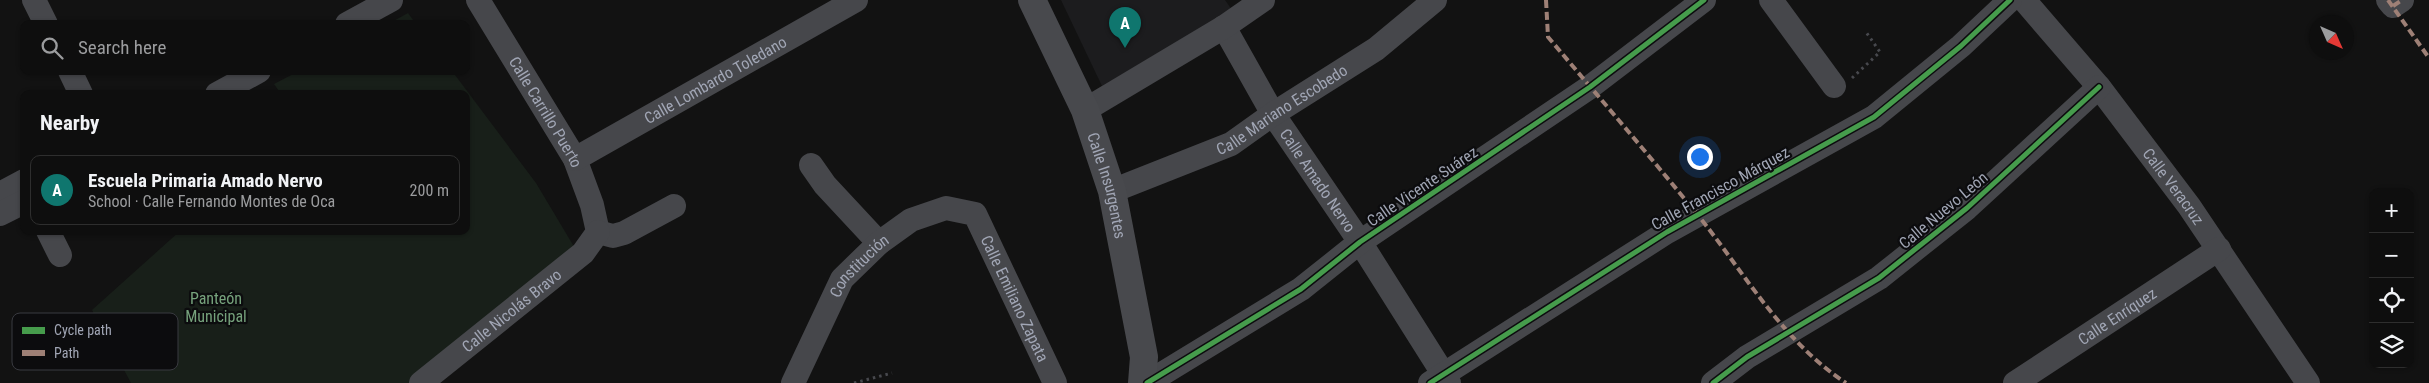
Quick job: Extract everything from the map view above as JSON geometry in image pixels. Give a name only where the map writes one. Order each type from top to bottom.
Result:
[{"type":"main road","name":"Calle Insurgentes","points":[[1032,0],[1086,110],[1112,191],[1144,357],[1142,383]]},
{"type":"street","points":[[34,0],[44,20]]},
{"type":"street","points":[[354,20],[392,0]]},
{"type":"street","name":"Calle Carrillo Puerto","points":[[478,0],[575,159],[592,205],[598,232]]},
{"type":"street","name":"Calle Lombardo Toledano","points":[[575,159],[856,0]]},
{"type":"street","points":[[1086,110],[1233,14],[1263,0]]},
{"type":"street","name":"Calle Mariano Escobedo","points":[[1112,191],[1231,144],[1273,114],[1376,49],[1436,0]]},
{"type":"street","name":"Calle Vicente Suárez","points":[[1147,383],[1302,289],[1360,242],[1590,87],[1704,0]]},
{"type":"street","points":[[1771,0],[1834,86]]},
{"type":"street","name":"Calle Francisco Márquez","points":[[1441,380],[1667,232],[1874,116],[1961,46],[2010,0]]},
{"type":"street","name":"Calle Veracruz","points":[[2024,0],[2100,87],[2189,206],[2308,383]]},
{"type":"street","name":"Calle Amado Nervo","points":[[1233,14],[1273,114],[1360,242],[1441,380]]},
{"type":"street","points":[[72,75],[79,90]]},
{"type":"street","points":[[224,90],[252,75]]},
{"type":"street","name":"Calle Nuevo León","points":[[1712,383],[1746,357],[1879,278],[1967,208],[2100,87]]},
{"type":"street","points":[[811,165],[825,185],[879,242]]},
{"type":"street","points":[[0,194],[20,183]]},
{"type":"street","points":[[0,214],[20,204]]},
{"type":"street","points":[[598,232],[613,236],[624,233],[674,206]]},
{"type":"street","name":"Constitución","points":[[793,383],[842,279],[879,242],[911,220],[946,208],[975,214]]},
{"type":"street","name":"Calle Emiliano Zapata","points":[[975,214],[1055,383]]},
{"type":"street","name":"Calle Nicolás Bravo","points":[[421,383],[583,253],[598,232]]},
{"type":"street","points":[[50,235],[60,254]]},
{"type":"street","name":"Calle Enríquez","points":[[2015,383],[2219,249]]},
{"type":"path","points":[[1834,86],[1838,91],[1880,52],[1866,32]]},
{"type":"path","points":[[854,383],[892,373]]},
{"type":"shaded area","points":[[1061,0],[1225,0],[1232,10],[1102,86]]},
{"type":"green space","points":[[408,13],[413,20],[395,20]]},
{"type":"green space","name":"Panteón Municipal","points":[[291,75],[455,75],[466,90],[278,90],[274,84]]},
{"type":"green space","name":"Panteón Municipal","points":[[470,95],[536,183],[576,250],[409,383],[131,383],[124,370],[178,370],[178,313],[94,313],[92,310],[176,235],[470,235]]},
{"type":"marked path","points":[[1546,0],[1548,37],[1697,214],[1783,326],[1802,347],[1846,383]]},
{"type":"marked path","points":[[2388,0],[2429,58]]},
{"type":"marked path","points":[[2393,6],[2402,0]]},
{"type":"cycle path","points":[[1147,383],[1301,289],[1360,242],[1590,87],[1704,0]]},
{"type":"cycle path","points":[[1430,383],[1667,232],[1874,117],[1961,46],[2010,0]]},
{"type":"cycle path","points":[[1713,383],[1747,357],[1879,278],[1967,208],[2099,87]]},
{"type":"place","name":"Escuela Primaria Amado Nervo","points":[[1125,48]]}]
